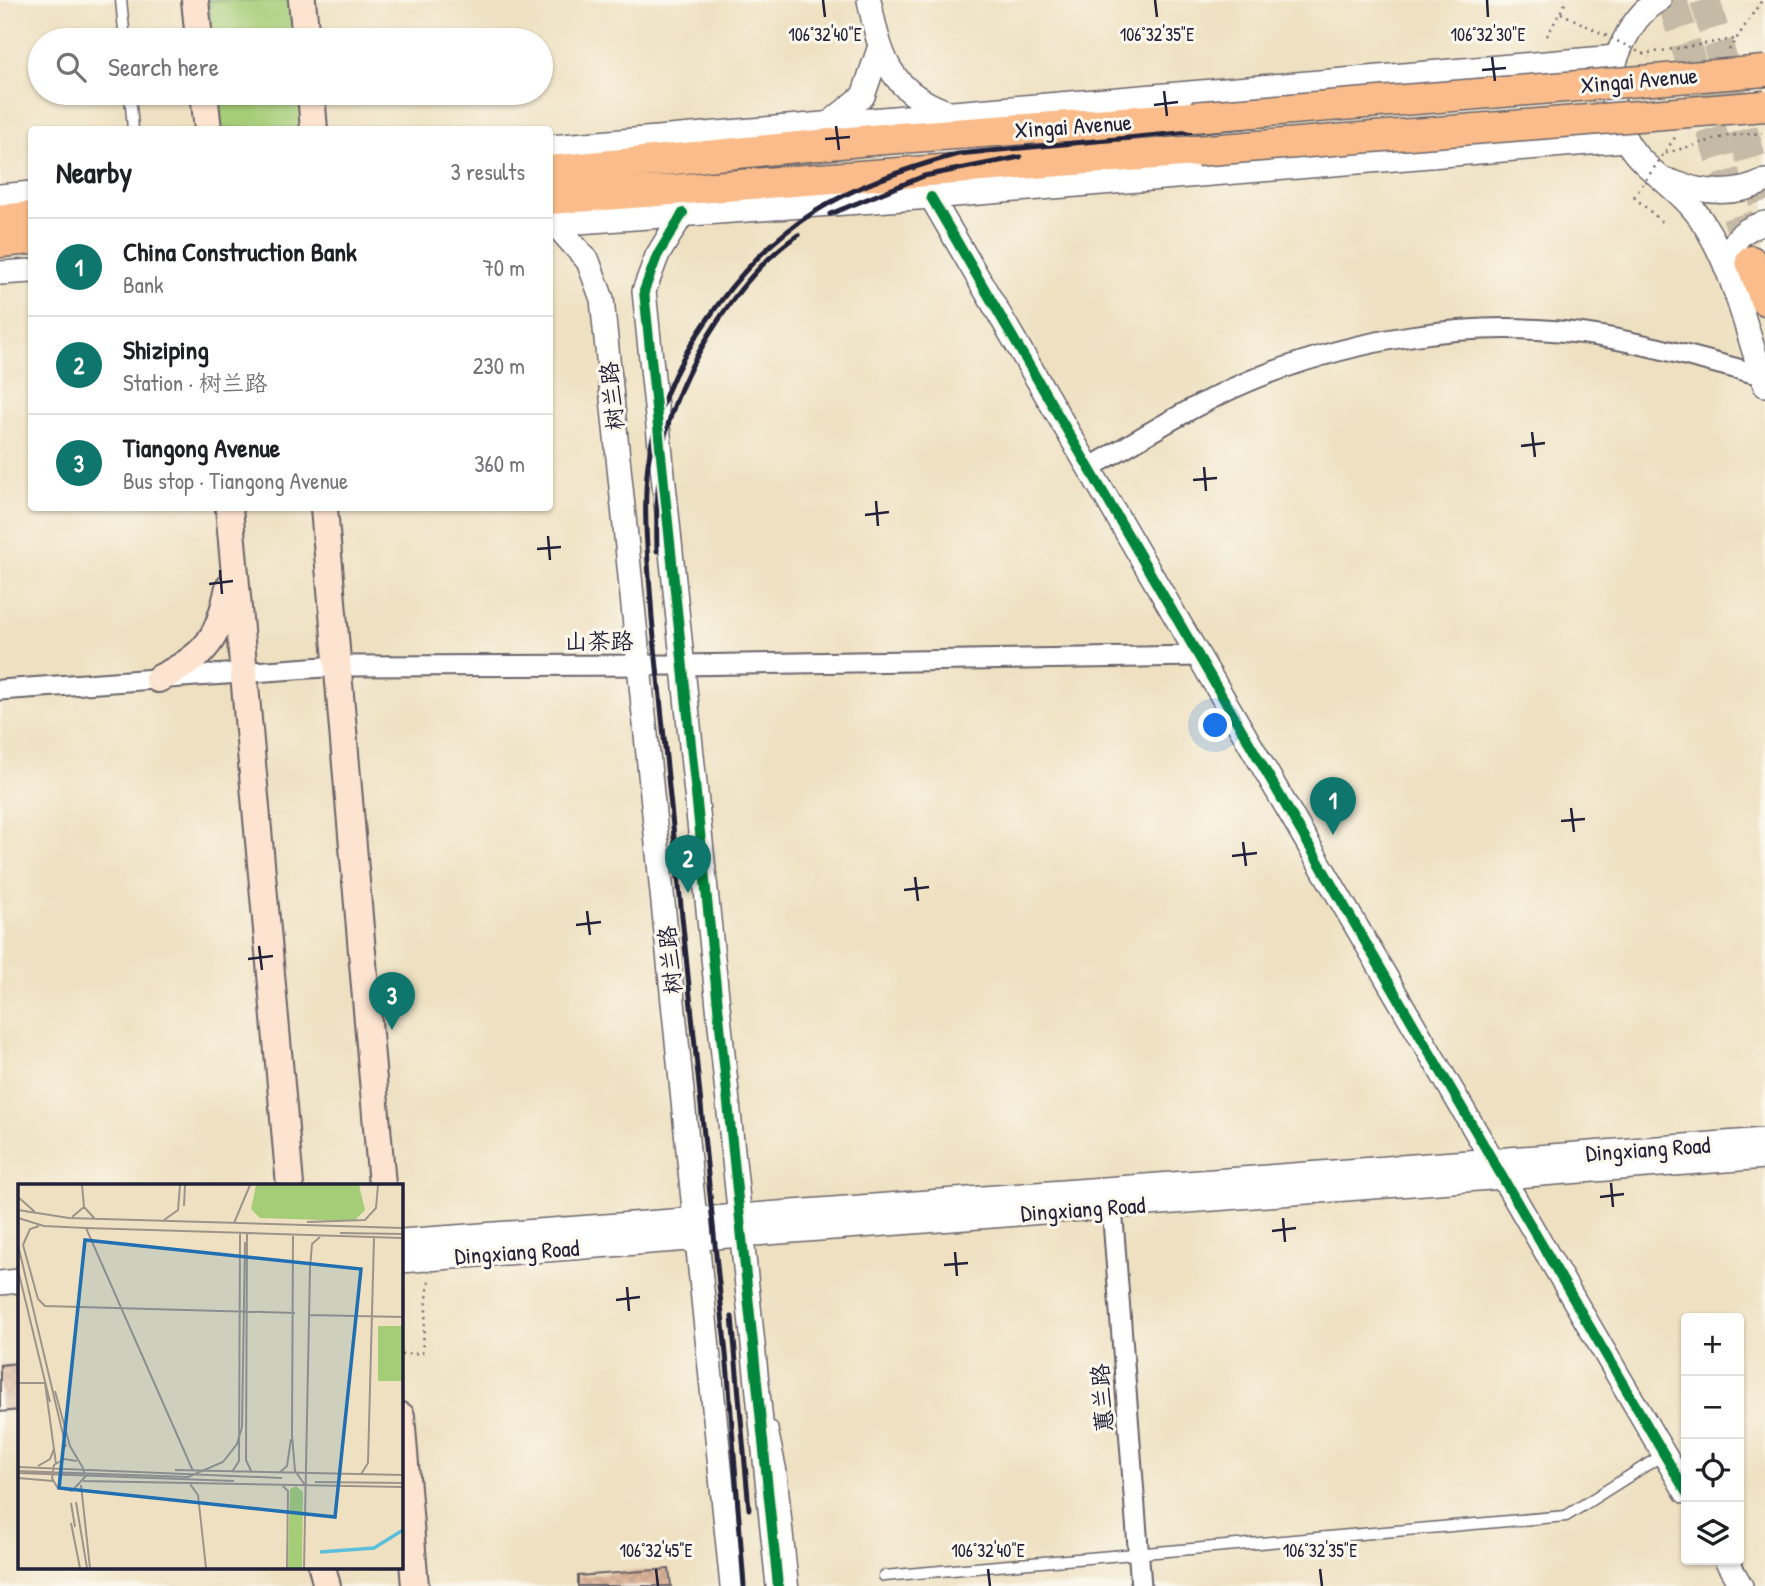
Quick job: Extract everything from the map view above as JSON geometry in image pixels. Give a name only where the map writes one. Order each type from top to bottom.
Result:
[{"type":"main road","points":[[195,0],[198,28]]},
{"type":"main road","points":[[302,0],[305,28]]},
{"type":"main road","name":"Xingai Avenue","points":[[553,171],[871,141],[1765,71]]},
{"type":"main road","points":[[205,105],[208,126]]},
{"type":"main road","points":[[312,105],[314,126]]},
{"type":"main road","name":"Xingai Avenue","points":[[553,215],[1196,151],[1763,120]]},
{"type":"main road","points":[[0,219],[28,217]]},
{"type":"main road","points":[[0,242],[28,239]]},
{"type":"main road","points":[[1739,265],[1765,300]]},
{"type":"main road","points":[[229,511],[290,1184]]},
{"type":"main road","points":[[324,511],[382,1184]]},
{"type":"main road","points":[[158,679],[197,658],[212,639],[222,619],[234,565]]},
{"type":"main road","points":[[402,1428],[415,1586]]},
{"type":"main road","points":[[321,1568],[321,1586]]},
{"type":"main road","points":[[321,1568],[327,1586]]},
{"type":"street","points":[[869,0],[879,49],[907,91],[922,103],[946,111]]},
{"type":"street","points":[[1628,31],[1630,0]]},
{"type":"street","points":[[1659,0],[1628,31],[1616,57],[1613,95],[1615,114],[1626,140],[1644,163],[1667,180],[1739,265]]},
{"type":"street","points":[[832,121],[863,96],[879,49]]},
{"type":"street","name":"Xingai Avenue","points":[[553,147],[946,111],[1616,57]]},
{"type":"street","points":[[1505,66],[1529,73],[1545,90],[1548,115],[1538,134],[1516,149]]},
{"type":"street","points":[[553,215],[683,214],[931,197],[1626,140]]},
{"type":"street","points":[[1667,180],[1694,190],[1724,192],[1765,181]]},
{"type":"street","points":[[0,195],[28,193]]},
{"type":"street","points":[[931,197],[1681,1483]]},
{"type":"street","points":[[683,214],[657,256],[644,291],[778,1586]]},
{"type":"street","name":"树兰路","points":[[553,217],[588,261],[603,299],[732,1586]]},
{"type":"street","points":[[1089,468],[1193,408],[1266,374],[1335,352],[1397,338],[1464,330],[1560,331],[1618,340],[1763,380],[1739,265],[1731,247],[1746,228],[1765,223]]},
{"type":"street","points":[[0,273],[28,271]]},
{"type":"street","name":"山茶路","points":[[0,690],[338,666],[639,666],[1199,656]]},
{"type":"street","name":"Dingxiang Road","points":[[739,1226],[1112,1207],[1765,1140]]},
{"type":"street","name":"Dingxiang Road","points":[[402,1241],[698,1229],[1498,1169],[1765,1157]]},
{"type":"street","name":"蕙兰路","points":[[1112,1207],[1141,1586]]},
{"type":"street","name":"Dingxiang Road","points":[[402,1261],[698,1229]]},
{"type":"street","points":[[0,1283],[18,1281]]},
{"type":"street","points":[[1729,1565],[1741,1586]]},
{"type":"lane","points":[[121,0],[124,28]]},
{"type":"lane","points":[[131,105],[133,126]]},
{"type":"lane","points":[[756,1357],[781,1469],[793,1586]]},
{"type":"lane","points":[[884,1576],[1566,1516],[1664,1454]]},
{"type":"path","points":[[1547,36],[1567,0]]},
{"type":"path","points":[[1642,54],[1735,39]]},
{"type":"path","points":[[1664,154],[1727,136],[1763,120]]},
{"type":"path","points":[[1634,197],[1663,223]]},
{"type":"path","points":[[402,1355],[422,1353],[430,1258]]},
{"type":"green space","points":[[208,0],[294,0],[297,28],[210,28]]},
{"type":"green space","points":[[217,105],[304,105],[306,126],[220,126]]},
{"type":"building","points":[[18,1363],[18,1410],[0,1412],[0,1365]]},
{"type":"building","points":[[669,1569],[671,1586],[578,1586],[578,1576]]},
{"type":"tunnel","points":[[1672,0],[1751,261]]},
{"type":"tunnel","points":[[1705,0],[1765,207]]},
{"type":"railway","points":[[744,1586],[728,1374],[652,618],[646,522],[648,464],[661,408],[684,356],[705,323],[758,258],[785,233],[814,212],[879,180],[958,154],[1540,99],[1765,85]]},
{"type":"railway","points":[[1334,129],[1765,96]]},
{"type":"railway","points":[[830,214],[924,176],[1020,157]]},
{"type":"railway","points":[[657,551],[661,458],[667,428],[687,375],[718,321],[736,296],[776,252],[798,235]]},
{"type":"railway","points":[[732,1317],[749,1509]]},
{"type":"cycle path","points":[[931,197],[1681,1483]]},
{"type":"cycle path","points":[[683,213],[657,256],[644,291],[778,1586]]},
{"type":"place","name":"China Construction Bank","points":[[1333,835]]},
{"type":"place","name":"Shiziping","points":[[688,893]]},
{"type":"place","name":"Tiangong Avenue","points":[[392,1030]]}]
